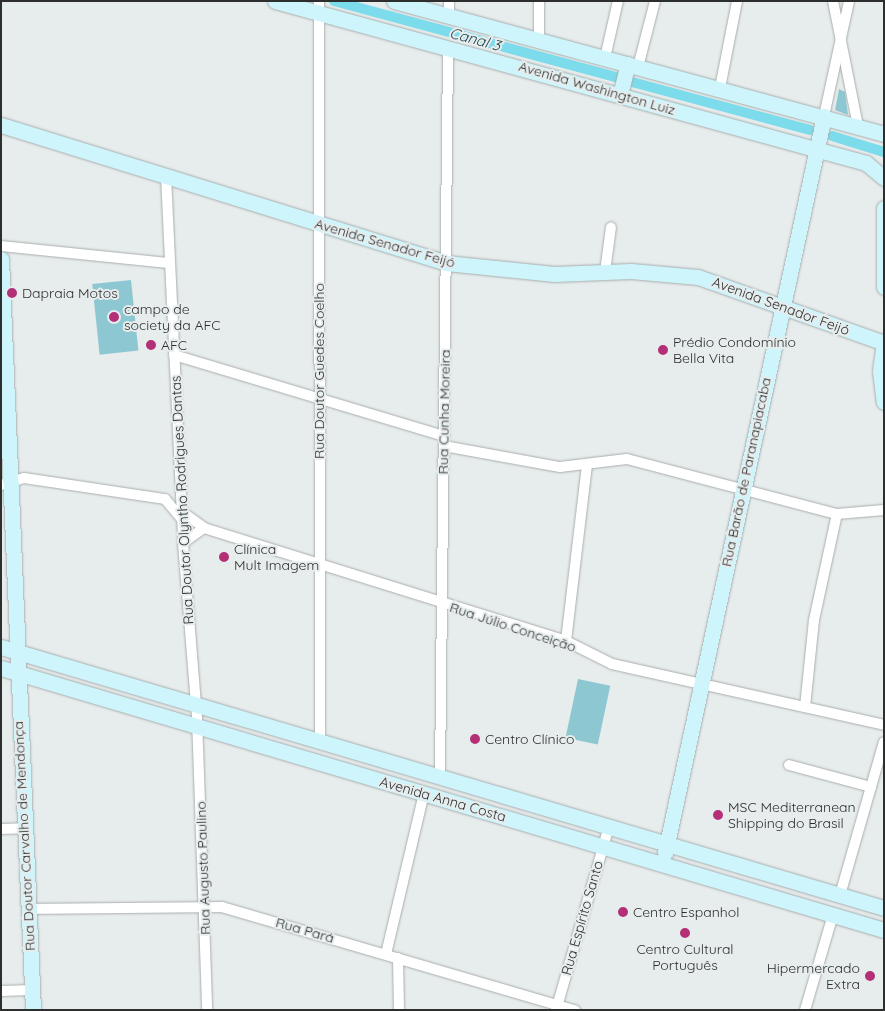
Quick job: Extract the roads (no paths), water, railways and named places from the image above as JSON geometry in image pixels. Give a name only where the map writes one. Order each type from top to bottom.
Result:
[{"type":"main road","name":"Avenida Washington Luiz","points":[[275,1],[319,8],[448,47],[871,165],[884,178]]},
{"type":"main road","points":[[394,1],[449,9],[539,40],[824,116],[884,134]]},
{"type":"main road","points":[[620,95],[633,65]]},
{"type":"main road","name":"Rua Barão de Paranapiacaba","points":[[663,864],[699,682],[824,116]]},
{"type":"main road","name":"Avenida Senador Feijó","points":[[1,125],[446,262],[554,274],[604,272],[698,277],[782,308],[884,342]]},
{"type":"main road","points":[[884,208],[884,287]]},
{"type":"main road","name":"Rua Doutor Carvalho de Mendonça","points":[[1,259],[10,660],[24,828],[33,1010]]},
{"type":"main road","points":[[884,342],[884,402]]},
{"type":"main road","name":"Avenida Anna Costa","points":[[10,660],[194,704],[883,908]]},
{"type":"main road","name":"Avenida Anna Costa","points":[[10,660],[198,726],[884,930]]},
{"type":"main road","points":[[833,915],[847,902],[883,908]]},
{"type":"street","points":[[539,1],[539,40]]},
{"type":"street","points":[[606,58],[618,1]]},
{"type":"street","points":[[633,65],[655,1]]},
{"type":"street","points":[[720,88],[737,1]]},
{"type":"street","points":[[833,1],[858,126]]},
{"type":"street","name":"Rua Barão de Paranapiacaba","points":[[824,116],[849,1]]},
{"type":"street","name":"Rua Doutor Guedes Coelho","points":[[319,8],[320,741]]},
{"type":"street","name":"Rua Cunha Moreira","points":[[440,777],[448,47]]},
{"type":"street","points":[[832,80],[849,80]]},
{"type":"street","name":"Rua Doutor Olyntho Rodrigues Dantas","points":[[166,176],[168,264],[181,515],[194,704],[198,726]]},
{"type":"street","points":[[604,272],[611,227]]},
{"type":"street","points":[[1,246],[168,264]]},
{"type":"street","points":[[174,355],[319,397],[444,441],[560,467],[587,466],[627,459],[741,492],[837,514],[884,510]]},
{"type":"street","points":[[566,641],[587,466]]},
{"type":"street","points":[[7,483],[24,478],[165,499],[179,480]]},
{"type":"street","name":"Rua Júlio Conceição","points":[[165,499],[181,515],[204,528],[319,563],[442,604],[566,641],[612,664],[884,725]]},
{"type":"street","points":[[805,707],[814,620],[837,514]]},
{"type":"street","points":[[183,543],[204,528]]},
{"type":"street","name":"Rua Augusto Paulino","points":[[198,726],[207,1010]]},
{"type":"street","points":[[840,895],[884,742]]},
{"type":"street","points":[[789,765],[871,787]]},
{"type":"street","points":[[386,954],[424,793]]},
{"type":"street","name":"Rua Espírito Santo","points":[[556,1007],[609,826]]},
{"type":"street","points":[[1,829],[24,828]]},
{"type":"street","name":"Rua Pará","points":[[28,909],[205,906],[227,908],[386,954],[556,1007],[574,1010]]},
{"type":"street","points":[[805,1010],[833,915]]},
{"type":"street","points":[[398,958],[400,1010]]},
{"type":"street","points":[[1,991],[32,990]]},
{"type":"waterway","name":"Canal 3","points":[[334,1],[616,77]]},
{"type":"waterway","name":"Canal 3","points":[[632,82],[810,130]]},
{"type":"waterway","name":"Canal 3","points":[[832,136],[884,152]]},
{"type":"place","name":"Dapraia Motos","points":[[12,293]]},
{"type":"place","name":"campo de society da AFC","points":[[114,317]]},
{"type":"place","name":"AFC","points":[[151,345]]},
{"type":"place","name":"Prédio Condomínio Bella Vita","points":[[663,350]]},
{"type":"place","name":"Clínica Mult Imagem","points":[[224,557]]},
{"type":"place","name":"Centro Clínico","points":[[475,739]]},
{"type":"place","name":"MSC Mediterranean Shipping do Brasil","points":[[718,815]]},
{"type":"place","name":"Centro Espanhol","points":[[623,912]]},
{"type":"place","name":"Centro Cultural Português","points":[[685,933]]},
{"type":"place","name":"Hipermercado Extra","points":[[870,976]]}]
